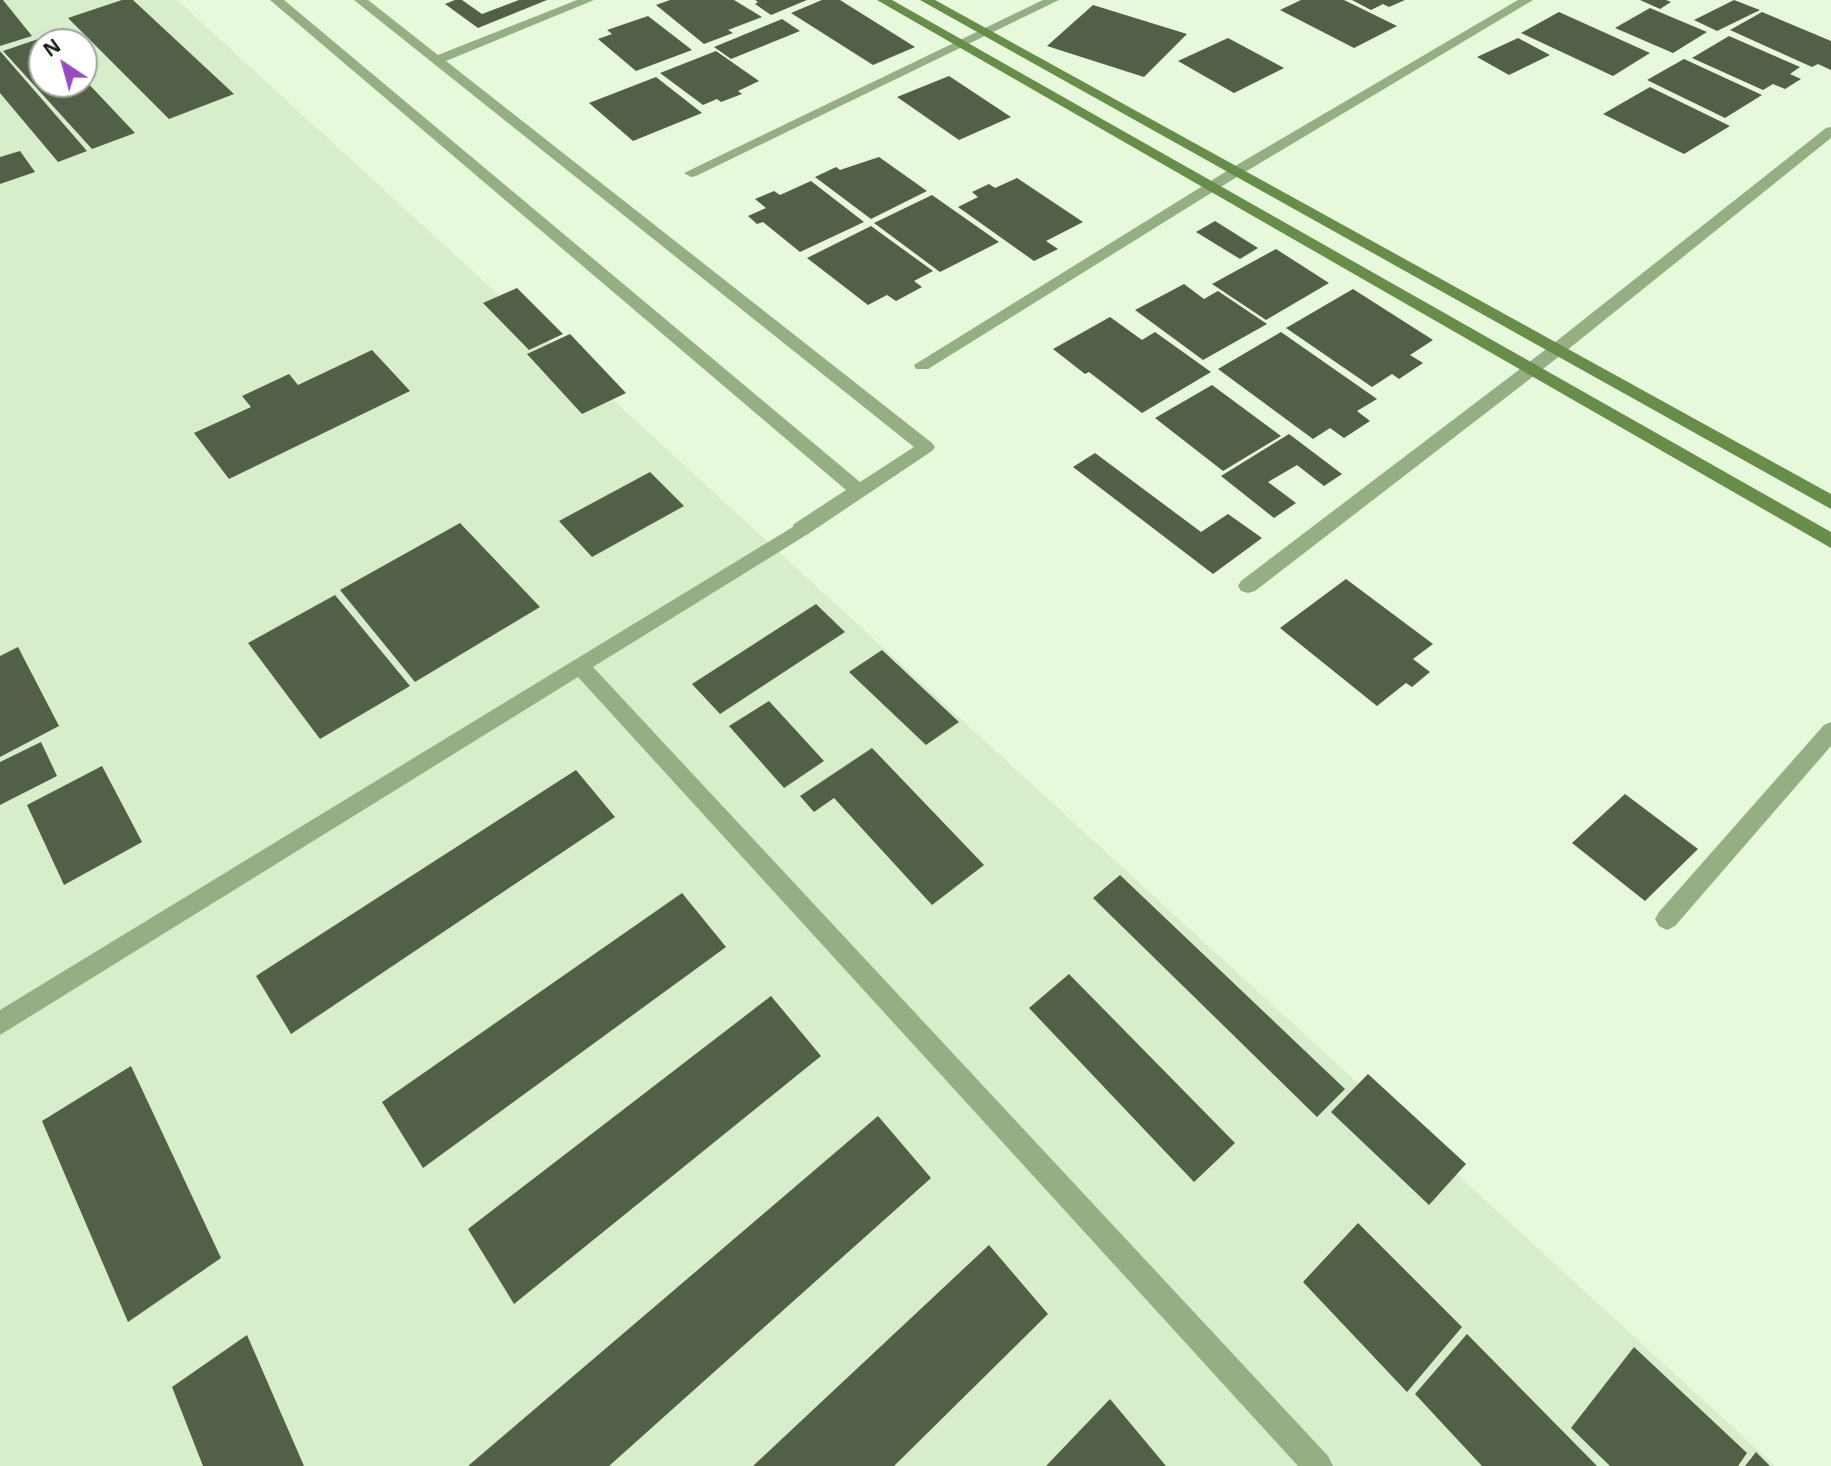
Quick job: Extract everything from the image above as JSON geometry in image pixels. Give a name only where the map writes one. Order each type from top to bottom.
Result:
[{"type":"main road","points":[[883,0],[1831,541]]},
{"type":"main road","points":[[926,0],[1831,502]]},
{"type":"street","points":[[276,0],[858,490]]},
{"type":"street","points":[[0,1023],[801,530],[926,447],[360,0]]},
{"type":"street","points":[[437,60],[588,0]]},
{"type":"street","points":[[691,173],[1053,0]]},
{"type":"street","points":[[922,365],[1235,172],[1527,0]]},
{"type":"street","points":[[1248,586],[1531,370],[1831,131]]},
{"type":"street","points":[[579,665],[1318,1466]]},
{"type":"street","points":[[1667,919],[1831,731]]},
{"type":"shaded area","points":[[0,0],[177,0],[1775,1466],[0,1466]]},
{"type":"building","points":[[0,0],[3,0],[28,31],[28,37],[0,46]]},
{"type":"building","points":[[122,0],[133,0],[234,94],[169,119],[98,48],[98,28],[78,28],[68,18]]},
{"type":"building","points":[[462,0],[482,14],[519,0],[547,0],[478,28],[445,4]]},
{"type":"building","points":[[670,0],[734,0],[762,17],[728,30],[733,33],[704,44],[656,5]]},
{"type":"building","points":[[755,0],[807,0],[771,15],[755,4],[758,2]]},
{"type":"building","points":[[822,0],[840,0],[915,47],[873,65],[791,13]]},
{"type":"building","points":[[1301,0],[1344,0],[1397,26],[1354,48],[1280,10]]},
{"type":"building","points":[[1352,0],[1405,0],[1389,7],[1383,4],[1371,10]]},
{"type":"building","points":[[1640,0],[1666,0],[1671,2],[1660,9]]},
{"type":"building","points":[[1734,0],[1760,10],[1717,31],[1694,20]]},
{"type":"building","points":[[1093,5],[1187,34],[1144,77],[1047,46]]},
{"type":"building","points":[[1650,8],[1707,32],[1673,53],[1615,28]]},
{"type":"building","points":[[1559,12],[1650,53],[1613,76],[1521,33]]},
{"type":"building","points":[[1762,12],[1831,41],[1831,70],[1818,64],[1812,67],[1730,30]]},
{"type":"building","points":[[648,16],[692,50],[636,71],[598,39],[612,34],[607,30]]},
{"type":"building","points":[[782,19],[800,31],[731,59],[714,47]]},
{"type":"building","points":[[1729,36],[1800,67],[1790,74],[1801,79],[1785,89],[1773,84],[1763,90],[1692,58]]},
{"type":"building","points":[[1228,38],[1284,68],[1234,93],[1178,61]]},
{"type":"building","points":[[1518,38],[1550,55],[1509,75],[1477,57]]},
{"type":"building","points":[[28,42],[28,79],[3,51]]},
{"type":"building","points":[[0,51],[28,83],[28,98],[41,98],[87,151],[58,162],[0,93]]},
{"type":"building","points":[[716,51],[759,81],[738,91],[742,94],[703,105],[660,73]]},
{"type":"building","points":[[1684,59],[1762,95],[1725,118],[1647,80]]},
{"type":"building","points":[[949,76],[1011,117],[959,140],[897,97]]},
{"type":"building","points":[[656,77],[702,113],[633,141],[589,103]]},
{"type":"building","points":[[1650,87],[1730,126],[1684,154],[1603,114]]},
{"type":"building","points":[[98,94],[135,133],[92,149],[46,98],[98,98]]},
{"type":"building","points":[[20,151],[35,172],[0,184],[0,157]]},
{"type":"building","points":[[879,157],[927,191],[871,219],[815,177],[836,167],[840,170]]},
{"type":"building","points":[[1017,178],[1083,222],[1046,241],[1058,249],[1034,261],[958,207],[978,197],[972,192],[989,184],[995,188]]},
{"type":"building","points":[[811,181],[864,222],[800,252],[763,222],[757,224],[748,216],[766,208],[755,199],[774,191],[780,195]]},
{"type":"building","points":[[932,195],[999,242],[940,272],[874,223]]},
{"type":"building","points":[[1215,221],[1258,248],[1240,259],[1196,232]]},
{"type":"building","points":[[871,226],[933,271],[914,281],[922,287],[896,301],[887,295],[868,305],[807,258]]},
{"type":"building","points":[[1276,249],[1329,283],[1266,320],[1212,284]]},
{"type":"building","points":[[1184,284],[1204,299],[1218,291],[1267,324],[1203,360],[1135,310]]},
{"type":"building","points":[[517,288],[563,334],[529,350],[483,303]]},
{"type":"building","points":[[1353,289],[1433,340],[1410,355],[1423,363],[1399,379],[1392,374],[1372,387],[1286,328]]},
{"type":"building","points":[[1110,317],[1142,340],[1155,332],[1211,372],[1142,413],[1089,372],[1085,374],[1053,349]]},
{"type":"building","points":[[1281,332],[1377,399],[1357,411],[1370,421],[1344,438],[1330,428],[1313,439],[1218,369]]},
{"type":"building","points":[[570,334],[626,393],[582,414],[527,354]]},
{"type":"building","points":[[372,350],[410,391],[229,479],[194,433],[251,407],[242,396],[289,374],[298,385]]},
{"type":"building","points":[[1212,385],[1281,436],[1223,471],[1155,418]]},
{"type":"building","points":[[1289,434],[1342,474],[1324,486],[1297,465],[1268,482],[1296,503],[1274,518],[1221,476]]},
{"type":"building","points":[[1095,453],[1201,532],[1228,514],[1262,538],[1213,574],[1073,467]]},
{"type":"building","points":[[650,472],[684,506],[592,557],[559,521]]},
{"type":"building","points":[[460,523],[540,607],[415,682],[340,590]]},
{"type":"building","points":[[1346,579],[1433,644],[1413,659],[1430,672],[1412,687],[1406,683],[1377,706],[1280,628]]},
{"type":"building","points":[[335,595],[410,686],[320,739],[248,643]]},
{"type":"building","points":[[816,604],[845,632],[720,714],[692,684]]},
{"type":"building","points":[[18,647],[59,726],[0,757],[0,656]]},
{"type":"building","points":[[882,650],[959,722],[926,745],[849,672]]},
{"type":"building","points":[[769,701],[824,761],[784,788],[729,726]]},
{"type":"building","points":[[41,742],[57,776],[0,805],[0,762]]},
{"type":"building","points":[[872,748],[984,865],[932,905],[834,798],[814,812],[800,796]]},
{"type":"building","points":[[102,766],[142,842],[64,885],[27,805]]},
{"type":"building","points":[[576,770],[615,817],[291,1034],[256,976]]},
{"type":"building","points":[[1625,794],[1698,849],[1645,901],[1572,843]]},
{"type":"building","points":[[1120,875],[1345,1089],[1317,1117],[1093,898]]},
{"type":"building","points":[[682,893],[726,947],[423,1168],[382,1102]]},
{"type":"building","points":[[1069,974],[1235,1143],[1194,1182],[1029,1008]]},
{"type":"building","points":[[771,996],[821,1056],[514,1304],[468,1229]]},
{"type":"building","points":[[131,1066],[221,1258],[128,1322],[42,1121]]},
{"type":"building","points":[[1368,1074],[1466,1164],[1429,1205],[1331,1112]]},
{"type":"building","points":[[878,1116],[931,1178],[609,1466],[468,1466]]},
{"type":"building","points":[[1358,1223],[1462,1327],[1407,1392],[1303,1282]]},
{"type":"building","points":[[989,1245],[1048,1314],[894,1466],[753,1466]]},
{"type":"building","points":[[1467,1334],[1597,1466],[1482,1466],[1415,1394]]},
{"type":"building","points":[[247,1335],[304,1466],[203,1466],[172,1387]]},
{"type":"building","points":[[1634,1347],[1747,1453],[1738,1466],[1610,1466],[1571,1428]]},
{"type":"building","points":[[1110,1399],[1166,1466],[1046,1466]]},
{"type":"building","points":[[1756,1452],[1770,1466],[1745,1466]]}]
